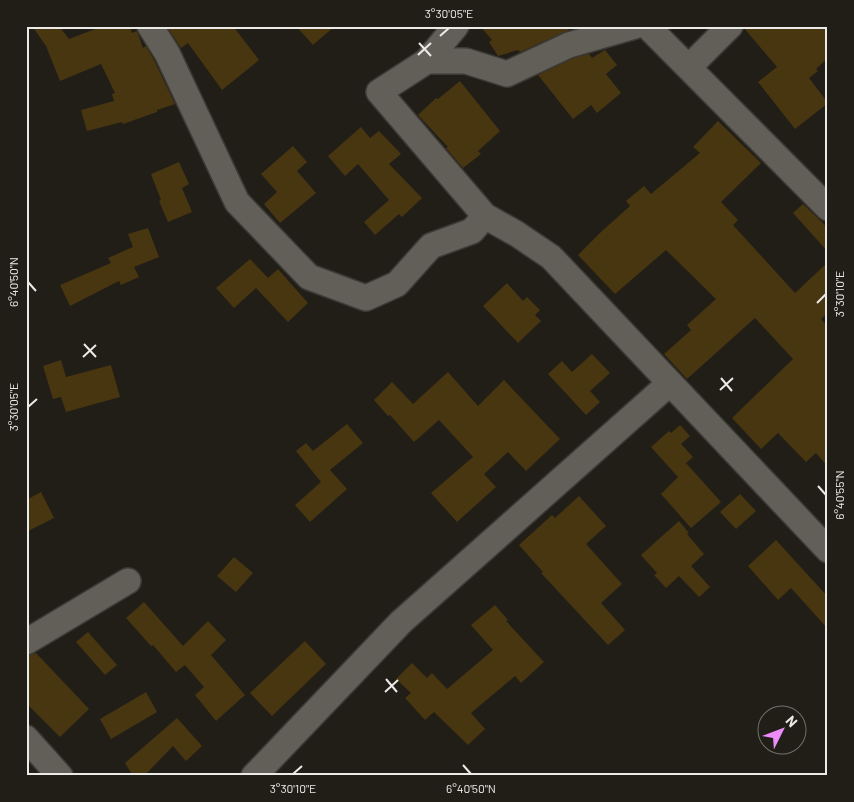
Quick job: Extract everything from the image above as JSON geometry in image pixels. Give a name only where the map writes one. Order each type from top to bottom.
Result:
[{"type":"street","points":[[150,26],[167,53],[237,202],[309,277],[366,298],[397,284],[430,246],[472,232],[485,216]]},
{"type":"street","points":[[456,26],[427,61],[379,92],[485,216],[517,234],[551,258],[828,550]]},
{"type":"street","points":[[427,61],[466,61],[507,74],[569,45],[635,26]]},
{"type":"street","points":[[647,26],[828,208]]},
{"type":"street","points":[[689,67],[730,26]]},
{"type":"street","points":[[254,776],[401,622],[670,383]]},
{"type":"street","points":[[26,642],[128,581]]},
{"type":"street","points":[[26,738],[60,776]]},
{"type":"building","points":[[32,26],[59,26],[69,39],[103,26],[129,26],[132,33],[137,31],[143,48],[146,46],[175,104],[123,124],[122,122],[87,131],[81,110],[114,101],[112,94],[115,93],[101,64],[60,81],[46,46]]},
{"type":"building","points":[[170,26],[233,26],[259,60],[222,90],[188,43],[181,48],[168,28]]},
{"type":"building","points":[[296,26],[335,26],[313,45]]},
{"type":"building","points":[[480,26],[566,26],[569,30],[520,52],[518,50],[498,56],[489,42],[492,40]]},
{"type":"building","points":[[744,26],[828,26],[828,58],[816,69],[818,71],[809,78],[828,103],[795,129],[758,82],[777,67]]},
{"type":"building","points":[[605,50],[617,65],[606,74],[621,93],[597,113],[591,105],[573,119],[538,75],[574,58],[589,54],[592,58]]},
{"type":"building","points":[[460,81],[500,131],[478,151],[481,154],[463,168],[446,148],[448,147],[418,115],[436,98],[438,99]]},
{"type":"building","points":[[718,121],[761,163],[721,202],[738,220],[733,225],[795,293],[828,262],[828,312],[821,319],[828,327],[828,467],[816,453],[806,462],[778,433],[761,449],[732,418],[793,359],[755,318],[687,379],[664,354],[691,330],[687,325],[716,299],[666,250],[615,294],[578,255],[630,206],[626,201],[644,186],[651,194],[700,153],[693,147]]},
{"type":"building","points":[[361,127],[370,138],[379,131],[401,154],[389,164],[422,198],[402,217],[399,214],[375,235],[364,222],[389,200],[358,164],[345,176],[328,156]]},
{"type":"building","points":[[293,146],[307,162],[297,171],[316,193],[280,223],[264,204],[277,192],[261,174]]},
{"type":"building","points":[[179,162],[189,184],[182,188],[192,212],[168,222],[151,174]]},
{"type":"building","points":[[803,204],[828,228],[828,252],[793,213]]},
{"type":"building","points":[[148,228],[159,257],[134,267],[139,277],[121,285],[119,281],[70,306],[60,285],[111,263],[108,258],[133,247],[128,234]]},
{"type":"building","points":[[250,259],[268,278],[278,269],[308,303],[288,322],[256,288],[234,308],[216,288]]},
{"type":"building","points":[[507,283],[523,301],[527,297],[540,310],[535,315],[541,321],[518,343],[483,306]]},
{"type":"building","points":[[592,354],[610,373],[590,391],[600,402],[586,415],[548,374],[562,361],[572,372]]},
{"type":"building","points":[[61,360],[66,377],[111,365],[120,397],[66,412],[61,397],[53,399],[43,366]]},
{"type":"building","points":[[448,372],[478,406],[504,380],[560,439],[526,471],[508,452],[484,474],[496,487],[457,522],[431,493],[473,457],[439,420],[414,442],[374,400],[392,382],[413,404]]},
{"type":"building","points":[[347,424],[363,443],[330,470],[347,489],[310,522],[295,505],[321,482],[296,451],[306,443],[313,451]]},
{"type":"building","points":[[680,425],[690,436],[681,444],[693,457],[686,463],[721,502],[691,528],[661,494],[678,477],[651,447],[669,431],[671,433]]},
{"type":"building","points":[[41,492],[54,518],[26,532],[26,500]]},
{"type":"building","points":[[740,494],[756,511],[736,529],[720,512]]},
{"type":"building","points":[[579,496],[606,526],[586,544],[622,584],[601,603],[625,630],[608,645],[541,573],[543,572],[519,545],[552,515],[555,518]]},
{"type":"building","points":[[679,521],[704,554],[691,566],[710,587],[699,597],[679,576],[666,588],[654,575],[657,573],[641,555]]},
{"type":"building","points":[[776,540],[828,597],[828,629],[791,588],[778,600],[748,566]]},
{"type":"building","points":[[234,557],[253,573],[236,592],[217,576]]},
{"type":"building","points":[[144,602],[183,646],[208,621],[226,640],[211,655],[245,695],[216,721],[195,695],[204,687],[185,665],[176,672],[126,618]]},
{"type":"building","points":[[495,605],[508,620],[506,621],[544,662],[521,683],[515,676],[471,713],[485,729],[468,745],[434,712],[425,720],[405,698],[411,693],[396,679],[412,663],[427,678],[432,673],[447,689],[493,650],[471,625]]},
{"type":"building","points":[[88,632],[117,665],[105,675],[76,642]]},
{"type":"building","points":[[305,641],[326,664],[272,716],[250,693]]},
{"type":"building","points":[[36,653],[89,709],[60,737],[26,703],[26,656]]},
{"type":"building","points":[[146,692],[157,712],[111,739],[100,719]]},
{"type":"building","points":[[177,718],[202,746],[186,761],[173,746],[144,776],[133,776],[125,763]]}]
